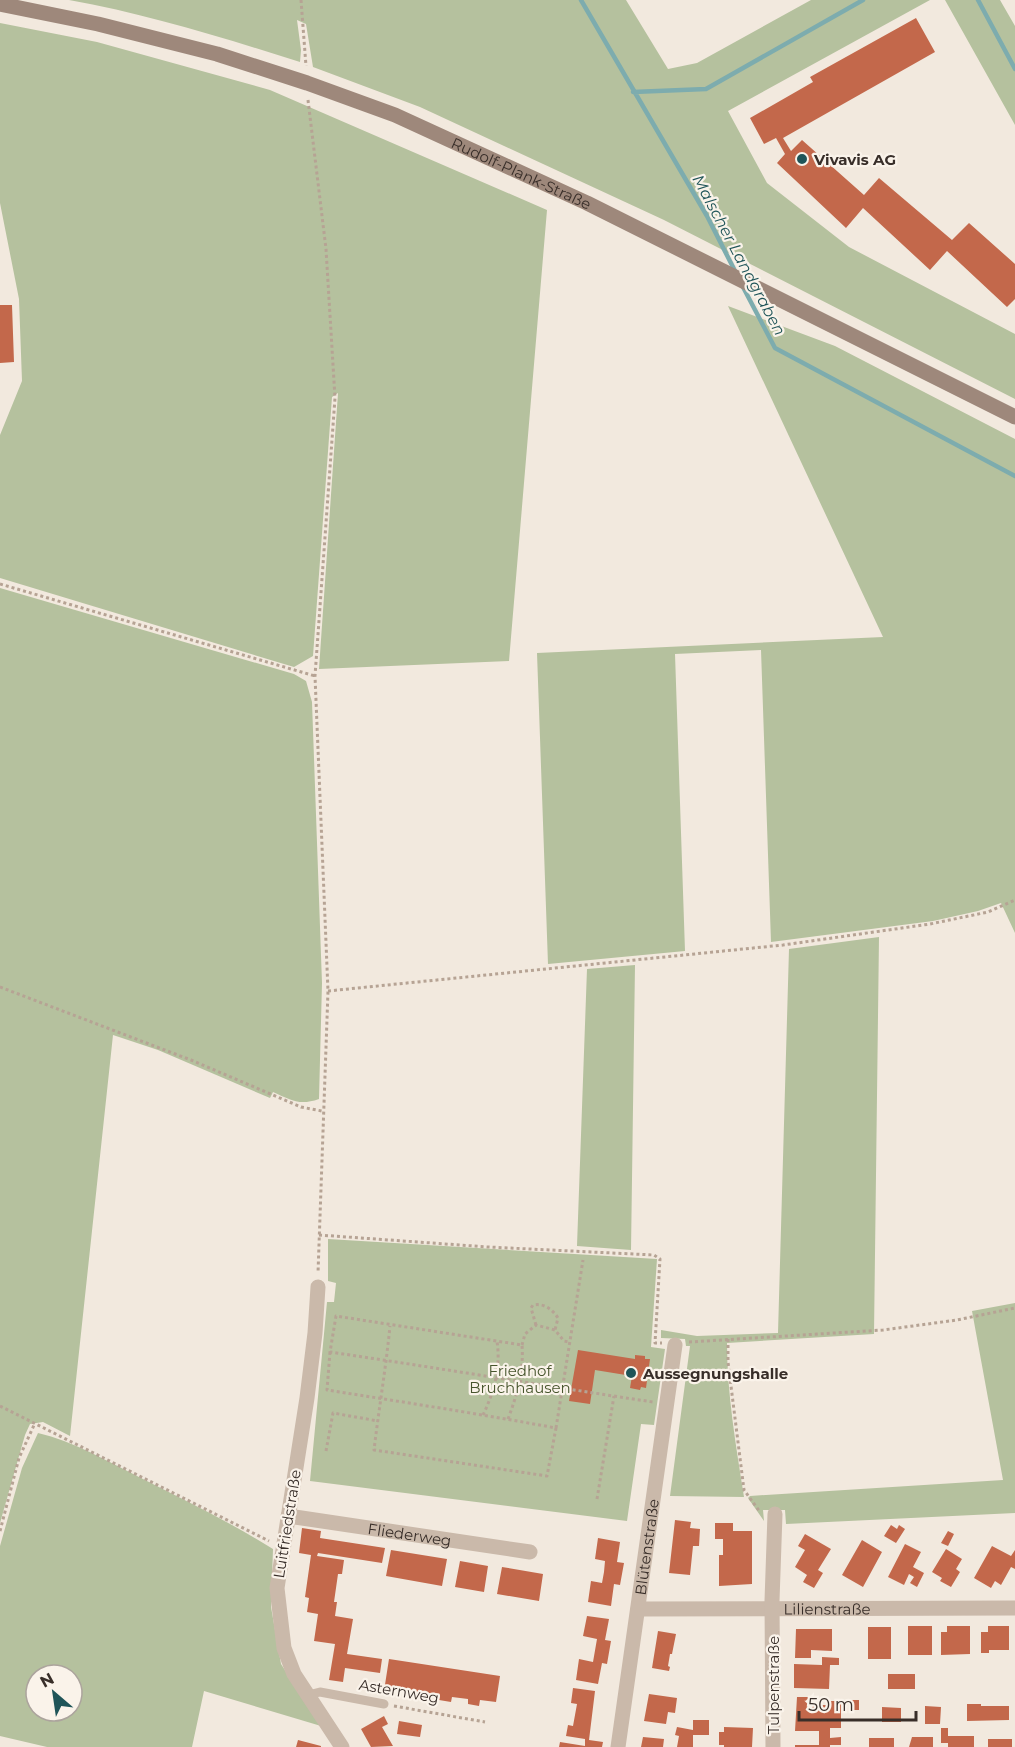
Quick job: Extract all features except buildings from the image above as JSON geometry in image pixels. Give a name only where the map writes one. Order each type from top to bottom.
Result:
[{"type":"main road","name":"Rudolf-Plank-Straße","points":[[0,4],[98,24],[217,54],[395,115],[587,203],[1015,417]]},
{"type":"street","name":"Luitfriedstraße","points":[[318,1287],[313,1350],[277,1588],[284,1648],[294,1674],[342,1747]]},
{"type":"street","name":"Blütenstraße","points":[[618,1747],[675,1345]]},
{"type":"street","name":"Fliederweg","points":[[288,1516],[530,1552]]},
{"type":"street","name":"Tulpenstraße","points":[[773,1747],[772,1610],[775,1518]]},
{"type":"street","name":"Lilienstraße","points":[[638,1610],[1015,1608]]},
{"type":"lane","name":"Asternweg","points":[[308,1695],[320,1692],[384,1704]]},
{"type":"path","points":[[301,0],[307,83],[326,249],[335,398],[315,676],[328,991],[322,1111],[318,1287]]},
{"type":"path","points":[[0,584],[315,676]]},
{"type":"path","points":[[328,991],[783,945],[930,924],[988,912],[1015,900]]},
{"type":"path","points":[[0,987],[191,1060],[301,1107],[322,1111]]},
{"type":"path","points":[[319,1235],[488,1247],[654,1255],[660,1258],[655,1343],[675,1345],[728,1339],[883,1330],[957,1320],[1015,1308]]},
{"type":"path","points":[[390,1325],[374,1450],[547,1476],[583,1260]]},
{"type":"path","points":[[536,1325],[531,1308],[539,1304],[547,1307],[558,1318],[555,1329]]},
{"type":"path","points":[[522,1345],[336,1316],[327,1390],[556,1428]]},
{"type":"path","points":[[536,1325],[555,1329],[564,1341],[569,1342]]},
{"type":"path","points":[[508,1419],[520,1382],[523,1360],[522,1345],[525,1334],[536,1325]]},
{"type":"path","points":[[728,1339],[730,1384],[744,1490],[766,1521],[775,1518]]},
{"type":"path","points":[[483,1415],[496,1379],[499,1361],[497,1341]]},
{"type":"path","points":[[313,1350],[667,1404]]},
{"type":"path","points":[[597,1499],[614,1396]]},
{"type":"path","points":[[0,1406],[282,1548]]},
{"type":"path","points":[[326,1451],[333,1413],[378,1421]]},
{"type":"path","points":[[0,1531],[20,1458],[35,1423]]},
{"type":"path","name":"Asternweg","points":[[384,1704],[485,1722]]},
{"type":"green space","points":[[69,0],[626,0],[668,69],[697,63],[811,0],[930,0],[728,111],[767,183],[849,247],[1015,334],[1015,399],[664,220],[420,107],[313,67],[306,24],[297,20],[301,50],[300,62],[156,19]]},
{"type":"green space","points":[[945,0],[1000,0],[1015,26],[1015,125]]},
{"type":"green space","points":[[0,23],[97,42],[270,90],[547,210],[509,661],[319,669],[338,393],[332,397],[313,656],[294,667],[0,578],[0,435],[22,381],[19,299],[0,203]]},
{"type":"green space","points":[[728,306],[835,346],[1015,439],[1015,933],[1001,903],[978,911],[933,921],[771,942],[761,650],[675,654],[685,951],[548,964],[537,653],[883,637]]},
{"type":"green space","points":[[0,588],[294,674],[306,681],[312,702],[322,983],[319,1099],[312,1101],[295,1101],[273,1092],[270,1098],[158,1050],[113,1035],[70,1436],[43,1422],[30,1424],[0,1523]]},
{"type":"green space","points":[[879,937],[874,1334],[727,1343],[730,1401],[744,1497],[670,1496],[690,1346],[686,1346],[685,1339],[661,1338],[661,1330],[697,1336],[778,1333],[789,949]]},
{"type":"green space","points":[[635,965],[631,1250],[577,1246],[587,969]]},
{"type":"green space","name":"Friedhof Bruchhausen","points":[[328,1239],[657,1259],[651,1347],[665,1349],[654,1425],[641,1424],[627,1521],[310,1481],[327,1302],[334,1302],[336,1283],[328,1281]]},
{"type":"green space","points":[[1015,1303],[1015,1513],[786,1524],[785,1510],[763,1510],[764,1521],[748,1498],[750,1496],[1003,1480],[972,1311]]},
{"type":"green space","points":[[38,1433],[77,1446],[224,1520],[273,1549],[271,1607],[281,1664],[321,1726],[204,1691],[192,1747],[47,1747],[0,1736],[0,1546],[22,1468]]},
{"type":"waterway","name":"Malscher Landgraben","points":[[581,0],[707,216],[735,271]]},
{"type":"waterway","points":[[633,92],[706,89],[863,0]]},
{"type":"waterway","points":[[978,0],[1015,69]]},
{"type":"waterway","name":"Malscher Landgraben","points":[[743,287],[775,348],[1015,476]]},
{"type":"place","name":"Vivavis AG","points":[[802,159]]},
{"type":"place","name":"Aussegnungshalle","points":[[631,1373]]}]
